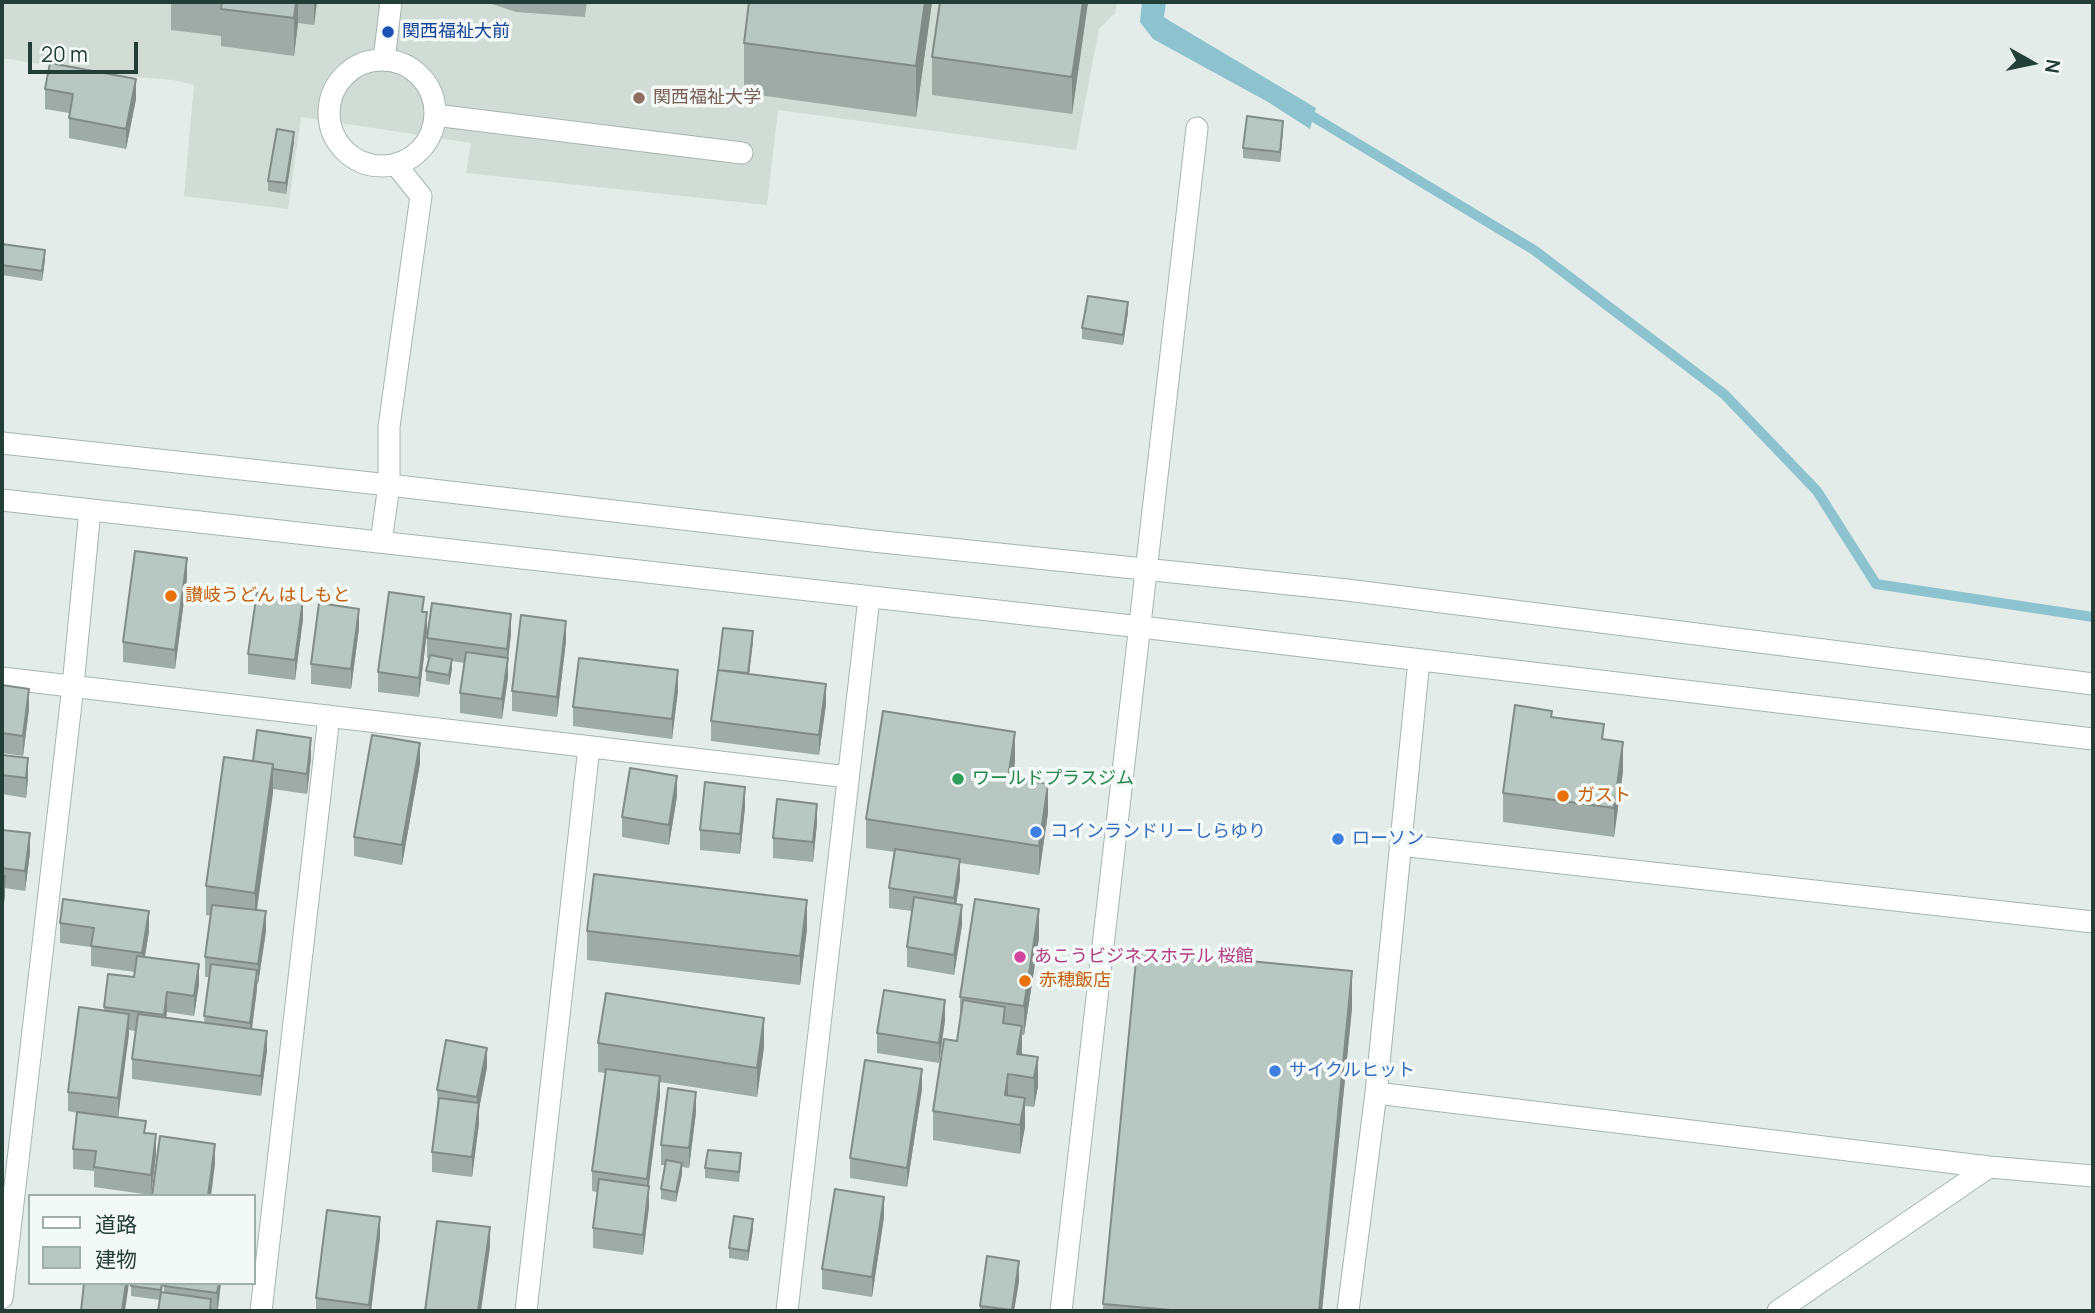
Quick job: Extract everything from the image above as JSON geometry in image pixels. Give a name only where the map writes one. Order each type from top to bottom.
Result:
[{"type":"street","points":[[384,60],[391,2]]},
{"type":"street","points":[[384,60],[396,61],[412,69],[425,82],[433,97],[435,115],[432,132],[424,146],[411,158],[396,165],[380,167],[363,163],[348,154],[337,140],[330,123],[330,106],[335,89],[346,74],[361,64],[384,60]]},
{"type":"street","points":[[435,115],[742,153]]},
{"type":"street","points":[[1061,1311],[1197,128]]},
{"type":"street","points":[[381,542],[389,485],[389,427],[421,196],[396,165]]},
{"type":"street","points":[[2,443],[873,541],[1347,590],[2093,684]]},
{"type":"street","points":[[2,500],[1141,627],[2093,739]]},
{"type":"street","points":[[2,1298],[74,686],[90,510]]},
{"type":"street","points":[[787,1311],[869,598]]},
{"type":"street","points":[[1348,1311],[1376,1093],[1419,660]]},
{"type":"street","points":[[2,678],[848,777]]},
{"type":"street","points":[[261,1311],[328,716]]},
{"type":"street","points":[[526,1311],[589,747]]},
{"type":"street","points":[[1400,845],[2093,922]]},
{"type":"street","points":[[1376,1093],[1989,1167],[2093,1176]]},
{"type":"street","points":[[1778,1311],[1989,1167]]},
{"type":"shaded area","name":"関西福祉大学","points":[[2,2],[1117,2],[1115,13],[1099,29],[1076,150],[778,110],[767,205],[466,173],[471,143],[301,117],[288,209],[184,196],[194,85],[2,58]]},
{"type":"water","points":[[1142,2],[1166,2],[1164,17],[1316,108],[1310,129],[1268,102],[1153,39],[1140,22]]},
{"type":"building","points":[[222,2],[296,2],[294,18],[221,9]]},
{"type":"building","points":[[749,2],[925,2],[916,66],[744,43]]},
{"type":"building","points":[[940,2],[1083,2],[1072,77],[932,57]]},
{"type":"building","points":[[50,63],[136,79],[126,129],[69,118],[73,94],[45,89]]},
{"type":"building","points":[[1247,116],[1283,121],[1280,152],[1243,148]]},
{"type":"building","points":[[277,129],[294,132],[286,183],[268,181]]},
{"type":"building","points":[[2,244],[45,250],[42,271],[2,265]]},
{"type":"building","points":[[1088,296],[1128,302],[1123,335],[1082,328]]},
{"type":"building","points":[[135,551],[187,558],[175,650],[123,642]]},
{"type":"building","points":[[257,592],[303,599],[295,660],[248,654]]},
{"type":"building","points":[[389,592],[424,597],[422,612],[427,612],[419,678],[378,672]]},
{"type":"building","points":[[319,603],[359,609],[351,669],[311,664]]},
{"type":"building","points":[[432,603],[511,614],[507,649],[427,638]]},
{"type":"building","points":[[521,615],[566,621],[557,697],[512,691]]},
{"type":"building","points":[[723,628],[753,631],[748,673],[718,670]]},
{"type":"building","points":[[466,652],[508,658],[502,699],[460,693]]},
{"type":"building","points":[[430,655],[452,659],[449,675],[426,671]]},
{"type":"building","points":[[579,658],[678,670],[672,719],[573,707]]},
{"type":"building","points":[[718,670],[826,684],[819,735],[711,721]]},
{"type":"building","points":[[2,685],[29,689],[23,736],[2,733]]},
{"type":"building","name":"ガスト","points":[[1515,705],[1552,711],[1551,717],[1604,724],[1602,739],[1623,742],[1614,808],[1503,793]]},
{"type":"building","points":[[883,711],[1015,732],[1008,778],[1048,784],[1039,846],[866,819]]},
{"type":"building","points":[[257,730],[311,738],[307,774],[273,769],[273,764],[253,761]]},
{"type":"building","points":[[372,735],[420,743],[402,845],[354,837]]},
{"type":"building","points":[[2,755],[28,758],[26,778],[2,775]]},
{"type":"building","points":[[224,757],[273,764],[255,893],[206,886]]},
{"type":"building","points":[[630,768],[677,776],[669,825],[622,817]]},
{"type":"building","points":[[705,782],[745,787],[740,834],[700,830]]},
{"type":"building","points":[[777,799],[817,804],[813,842],[773,838]]},
{"type":"building","points":[[2,830],[30,833],[25,871],[2,868]]},
{"type":"building","points":[[895,849],[960,859],[954,898],[889,888]]},
{"type":"building","points":[[594,874],[807,900],[800,956],[587,931]]},
{"type":"building","points":[[2,875],[5,876],[2,899]]},
{"type":"building","points":[[914,897],[962,905],[954,955],[907,947]]},
{"type":"building","points":[[63,899],[149,911],[142,953],[91,946],[94,928],[60,923]]},
{"type":"building","points":[[975,899],[1039,909],[1024,1006],[960,997]]},
{"type":"building","points":[[212,905],[266,911],[258,964],[205,957]]},
{"type":"building","points":[[1137,950],[1352,971],[1319,1311],[1182,1311],[1103,1304]]},
{"type":"building","points":[[137,956],[199,964],[194,996],[167,992],[164,1015],[104,1007],[108,974],[134,977]]},
{"type":"building","points":[[211,964],[257,970],[250,1023],[204,1016]]},
{"type":"building","points":[[884,990],[945,1000],[939,1043],[877,1033]]},
{"type":"building","points":[[606,993],[764,1018],[757,1068],[598,1043]]},
{"type":"building","points":[[963,1000],[1005,1007],[1003,1023],[1022,1026],[1017,1054],[1038,1057],[1034,1078],[1008,1074],[1005,1095],[1025,1098],[1020,1125],[933,1111],[944,1039],[957,1041]]},
{"type":"building","points":[[79,1007],[129,1014],[118,1098],[68,1092]]},
{"type":"building","points":[[138,1014],[267,1031],[261,1076],[132,1059]]},
{"type":"building","points":[[446,1040],[487,1048],[477,1097],[437,1090]]},
{"type":"building","points":[[865,1060],[922,1069],[907,1168],[850,1158]]},
{"type":"building","points":[[606,1069],[660,1076],[647,1179],[592,1171]]},
{"type":"building","points":[[668,1088],[696,1092],[689,1148],[661,1145]]},
{"type":"building","points":[[439,1098],[479,1103],[472,1157],[432,1152]]},
{"type":"building","points":[[77,1112],[146,1121],[144,1133],[156,1134],[151,1175],[94,1167],[96,1151],[73,1149]]},
{"type":"building","points":[[160,1136],[215,1144],[208,1194],[152,1194]]},
{"type":"building","points":[[708,1150],[741,1153],[739,1172],[705,1168]]},
{"type":"building","points":[[666,1160],[682,1163],[676,1192],[661,1189]]},
{"type":"building","points":[[599,1179],[649,1186],[643,1235],[593,1228]]},
{"type":"building","points":[[835,1189],[884,1197],[872,1277],[822,1269]]},
{"type":"building","points":[[327,1210],[380,1217],[369,1305],[316,1298]]},
{"type":"building","points":[[734,1216],[753,1219],[748,1251],[729,1248]]},
{"type":"building","points":[[437,1221],[490,1227],[478,1311],[425,1311]]},
{"type":"building","points":[[987,1256],[1019,1261],[1012,1310],[980,1306]]},
{"type":"building","points":[[84,1285],[126,1285],[122,1311],[81,1311]]},
{"type":"building","points":[[131,1285],[162,1285],[161,1290]]},
{"type":"building","points":[[164,1285],[219,1285],[217,1293]]},
{"type":"building","points":[[161,1292],[211,1299],[210,1311],[158,1311]]},
{"type":"waterway","points":[[1302,110],[1534,250],[1724,394],[1817,491],[1876,584],[2093,617]]},
{"type":"place","name":"関西福祉大前","points":[[388,32]]},
{"type":"place","name":"関西福祉大学","points":[[639,98]]},
{"type":"place","name":"讃岐うどん はしもと","points":[[171,596]]},
{"type":"place","name":"ワールドプラスジム","points":[[958,779]]},
{"type":"place","name":"ガスト","points":[[1563,796]]},
{"type":"place","name":"コインランドリーしらゆり","points":[[1036,832]]},
{"type":"place","name":"ローソン","points":[[1338,839]]},
{"type":"place","name":"あこうビジネスホテル 桜館","points":[[1020,957]]},
{"type":"place","name":"赤穂飯店","points":[[1025,981]]},
{"type":"place","name":"サイクルヒット","points":[[1275,1071]]}]
